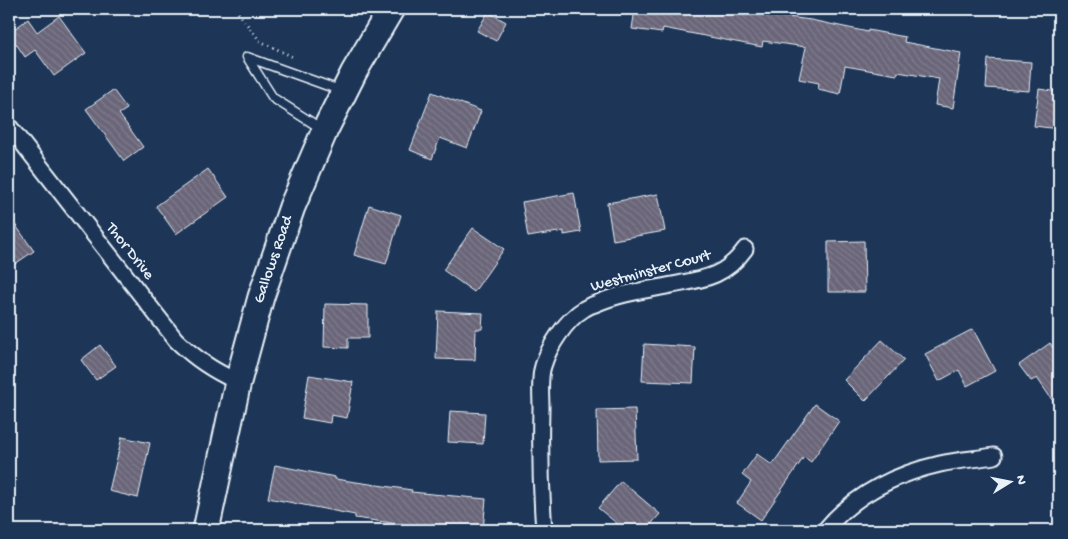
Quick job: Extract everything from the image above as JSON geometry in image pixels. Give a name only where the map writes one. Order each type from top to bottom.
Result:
[{"type":"main road","name":"Gallows Road","points":[[206,530],[238,382],[261,297],[289,216],[324,130],[354,72],[391,9]]},
{"type":"street","name":"Thor Drive","points":[[9,126],[176,340],[195,357],[220,374],[238,382]]},
{"type":"street","name":"Westminster Court","points":[[544,530],[540,448],[541,391],[542,368],[551,346],[567,324],[584,309],[626,293],[708,278],[725,270],[745,249]]},
{"type":"street","points":[[825,530],[856,500],[881,485],[913,471],[942,463],[994,456]]},
{"type":"lane","points":[[324,130],[273,98],[247,57],[344,92]]},
{"type":"path","points":[[235,9],[260,40],[300,61]]},
{"type":"building","points":[[635,9],[727,9],[811,20],[868,32],[868,30],[905,37],[904,42],[961,53],[953,108],[935,105],[939,79],[898,72],[897,75],[845,66],[840,94],[818,89],[819,83],[799,79],[806,47],[763,41],[762,47],[663,28],[662,33],[632,29]]},
{"type":"building","points":[[488,12],[506,22],[496,41],[477,31]]},
{"type":"building","points":[[59,16],[86,53],[54,76],[35,50],[25,57],[9,33],[28,19],[37,32]]},
{"type":"building","points":[[988,59],[1031,62],[1029,91],[986,88]]},
{"type":"building","points":[[1039,89],[1059,92],[1059,129],[1034,126]]},
{"type":"building","points":[[113,90],[127,109],[119,114],[143,147],[124,161],[86,109]]},
{"type":"building","points":[[432,92],[481,111],[467,148],[440,138],[432,159],[410,150]]},
{"type":"building","points":[[208,169],[228,197],[176,234],[156,206]]},
{"type":"building","points":[[574,193],[581,232],[564,235],[564,231],[528,237],[522,202]]},
{"type":"building","points":[[658,194],[665,231],[613,240],[607,203]]},
{"type":"building","points":[[369,205],[401,215],[386,264],[354,255]]},
{"type":"building","points":[[9,216],[34,251],[9,268]]},
{"type":"building","points":[[473,228],[504,249],[474,292],[443,270]]},
{"type":"building","points":[[864,241],[865,292],[828,292],[828,242]]},
{"type":"building","points":[[325,304],[368,305],[368,338],[348,338],[348,348],[324,347]]},
{"type":"building","points":[[438,311],[483,313],[482,329],[476,329],[475,360],[436,359]]},
{"type":"building","points":[[973,329],[995,371],[967,386],[959,370],[939,381],[925,354]]},
{"type":"building","points":[[882,340],[904,360],[865,401],[844,380]]},
{"type":"building","points":[[1050,343],[1059,356],[1059,410],[1037,378],[1031,381],[1019,365]]},
{"type":"building","points":[[644,344],[695,347],[693,383],[642,381]]},
{"type":"building","points":[[100,345],[116,366],[96,380],[81,360]]},
{"type":"building","points":[[309,375],[353,382],[347,418],[331,415],[330,423],[302,418]]},
{"type":"building","points":[[815,404],[839,421],[811,462],[804,457],[761,520],[737,503],[751,482],[742,475],[757,454],[772,465]]},
{"type":"building","points":[[635,409],[637,459],[598,460],[597,410]]},
{"type":"building","points":[[450,411],[485,413],[483,444],[448,442]]},
{"type":"building","points":[[122,437],[150,443],[138,498],[109,491]]},
{"type":"building","points":[[275,465],[335,477],[335,479],[412,490],[411,492],[486,499],[483,530],[443,530],[355,518],[355,515],[268,498]]},
{"type":"building","points":[[621,481],[660,514],[646,530],[625,530],[598,508]]}]
